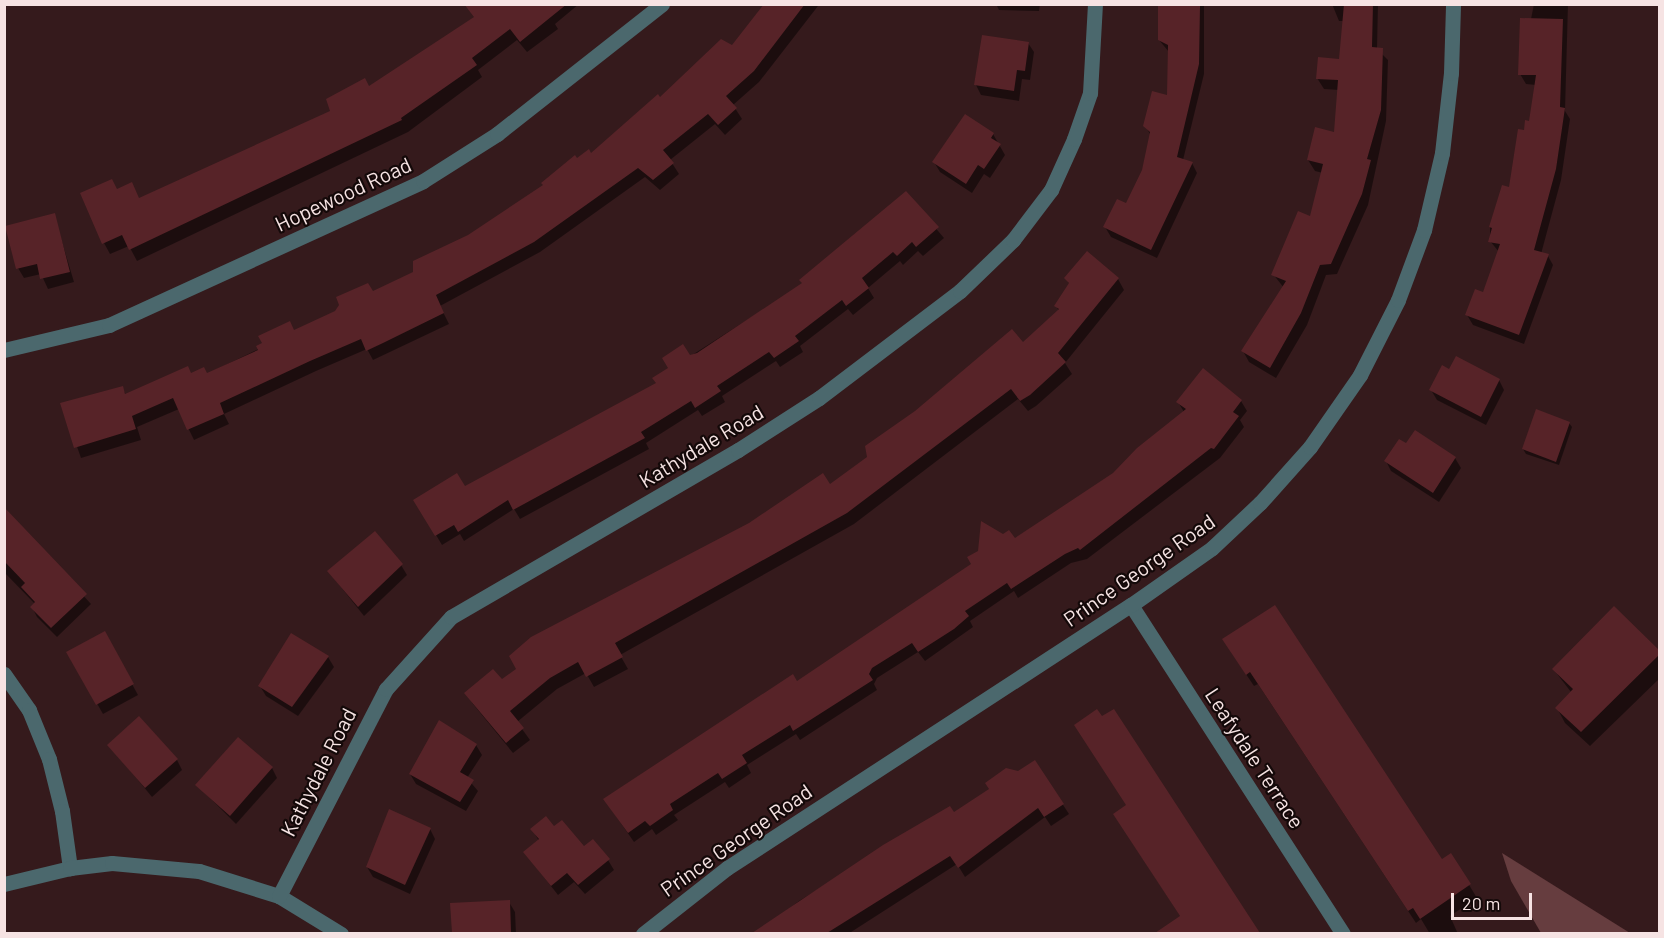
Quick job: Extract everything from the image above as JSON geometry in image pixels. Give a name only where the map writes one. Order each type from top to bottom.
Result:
[{"type":"street","name":"Hopewood Road","points":[[4,350],[109,325],[423,180],[497,134],[662,4]]},
{"type":"street","name":"Kathydale Road","points":[[279,896],[356,740],[386,689],[451,617],[738,450],[819,398],[960,291],[1013,240],[1051,190],[1074,139],[1089,93],[1095,4]]},
{"type":"street","name":"Prince George Road","points":[[643,933],[727,868],[1131,605],[1212,548],[1260,503],[1310,447],[1360,375],[1398,300],[1424,230],[1442,153],[1451,73],[1454,4]]},
{"type":"street","name":"Leafydale Terrace","points":[[1131,605],[1343,933]]},
{"type":"street","points":[[4,674],[29,710],[49,759],[62,811],[70,868]]},
{"type":"street","points":[[4,884],[70,868],[112,863],[155,865],[234,880],[279,896],[341,933]]},
{"type":"shaded area","points":[[1502,853],[1630,933],[1541,933],[1511,881]]},
{"type":"building","points":[[464,4],[567,4],[520,42],[510,29],[472,58],[477,65],[401,118],[402,120],[129,250],[122,235],[102,244],[80,193],[112,179],[117,189],[132,182],[139,198],[330,111],[326,99],[365,78],[369,86],[474,17]]},
{"type":"building","points":[[764,4],[805,4],[754,71],[726,96],[737,108],[718,125],[708,114],[663,150],[674,163],[653,180],[638,168],[534,242],[436,295],[444,313],[366,351],[361,339],[310,361],[220,403],[224,414],[187,430],[173,398],[132,416],[136,429],[74,448],[60,403],[123,386],[125,394],[188,366],[191,373],[204,367],[207,373],[258,350],[256,346],[262,343],[258,336],[290,321],[294,330],[335,311],[339,305],[336,297],[368,283],[373,291],[413,272],[413,261],[468,235],[543,185],[541,183],[575,155],[577,158],[589,149],[591,153],[658,94],[660,97],[721,39],[732,45]]},
{"type":"building","points":[[1344,4],[1373,4],[1372,47],[1383,48],[1381,110],[1367,159],[1371,160],[1362,194],[1331,264],[1320,265],[1301,313],[1270,368],[1241,351],[1286,281],[1271,275],[1298,211],[1310,216],[1323,164],[1307,160],[1315,127],[1334,132],[1338,80],[1316,79],[1318,57],[1339,59]]},
{"type":"building","points":[[1158,5],[1200,6],[1199,64],[1177,157],[1193,162],[1151,250],[1103,227],[1117,199],[1126,203],[1142,170],[1150,132],[1143,126],[1152,91],[1167,95],[1168,45],[1158,40]]},
{"type":"building","points":[[1520,18],[1563,19],[1560,107],[1565,108],[1556,169],[1534,250],[1549,254],[1519,335],[1465,315],[1475,289],[1483,292],[1500,244],[1488,242],[1492,228],[1489,227],[1502,185],[1509,187],[1518,129],[1524,130],[1525,120],[1529,121],[1536,75],[1518,75]]},
{"type":"building","points":[[982,35],[1029,42],[1025,71],[1017,70],[1014,91],[974,85]]},
{"type":"building","points":[[965,114],[994,133],[991,138],[1001,144],[984,169],[978,165],[966,184],[932,162]]},
{"type":"building","points":[[906,191],[939,227],[916,247],[912,242],[897,256],[893,252],[862,278],[869,288],[846,306],[842,300],[795,336],[799,341],[774,358],[769,352],[717,386],[721,391],[695,408],[691,401],[641,432],[645,438],[513,510],[508,500],[458,532],[454,525],[435,536],[413,500],[457,473],[465,486],[656,383],[652,378],[668,368],[662,358],[683,344],[690,355],[697,353],[802,283],[799,280]]},
{"type":"building","points":[[55,213],[70,272],[40,279],[37,264],[16,269],[5,226]]},
{"type":"building","points":[[1087,251],[1119,278],[1058,353],[1066,362],[1030,395],[1020,401],[1011,389],[847,513],[615,643],[623,657],[586,677],[578,662],[550,678],[510,711],[524,728],[506,743],[464,693],[493,669],[502,679],[516,669],[509,656],[531,637],[749,523],[823,473],[830,484],[867,457],[865,446],[915,411],[1012,329],[1023,342],[1059,309],[1054,306],[1069,283],[1064,278]]},
{"type":"building","points":[[1456,356],[1500,379],[1481,417],[1429,390],[1442,365],[1449,369]]},
{"type":"building","points":[[1203,368],[1242,400],[1233,412],[1239,416],[1214,449],[1211,448],[1080,550],[1078,548],[1065,554],[1011,589],[1007,583],[965,611],[969,616],[954,629],[918,652],[912,643],[872,668],[869,674],[873,680],[793,731],[790,725],[742,755],[747,763],[722,779],[718,773],[670,804],[673,810],[650,826],[645,821],[628,833],[603,799],[793,674],[797,681],[971,564],[967,557],[978,551],[981,521],[1003,534],[1009,530],[1015,538],[1113,473],[1137,448],[1186,409],[1176,402]]},
{"type":"building","points":[[1536,409],[1570,422],[1556,462],[1522,449]]},
{"type":"building","points":[[1415,430],[1456,457],[1433,493],[1384,461],[1399,439],[1406,443]]},
{"type":"building","points":[[4,507],[87,594],[51,628],[30,607],[35,602],[21,587],[25,583],[4,561]]},
{"type":"building","points":[[375,531],[403,564],[358,607],[327,571]]},
{"type":"building","points":[[1275,605],[1442,859],[1451,853],[1471,884],[1420,919],[1413,908],[1408,911],[1250,672],[1246,675],[1222,639]]},
{"type":"building","points":[[1614,606],[1659,650],[1659,655],[1581,732],[1555,708],[1573,689],[1552,669]]},
{"type":"building","points":[[105,631],[134,684],[96,705],[66,652]]},
{"type":"building","points":[[291,633],[329,656],[292,707],[258,686]]},
{"type":"building","points":[[1097,709],[1102,716],[1114,709],[1260,933],[1155,933],[1180,916],[1113,814],[1126,805],[1074,725]]},
{"type":"building","points":[[139,716],[178,759],[145,788],[107,745]]},
{"type":"building","points":[[439,720],[477,744],[460,772],[474,780],[460,802],[409,774]]},
{"type":"building","points":[[238,737],[273,767],[230,816],[195,785]]},
{"type":"building","points":[[1035,760],[1064,804],[1044,817],[1038,808],[958,868],[950,856],[827,933],[752,933],[883,845],[950,806],[954,812],[989,789],[985,783],[1006,768],[1018,771]]},
{"type":"building","points":[[389,809],[431,828],[405,885],[366,867]]},
{"type":"building","points":[[546,816],[554,826],[562,820],[584,846],[593,839],[610,859],[578,885],[567,873],[551,886],[523,852],[539,839],[530,829]]},
{"type":"building","points":[[510,900],[511,933],[452,933],[450,903]]}]
